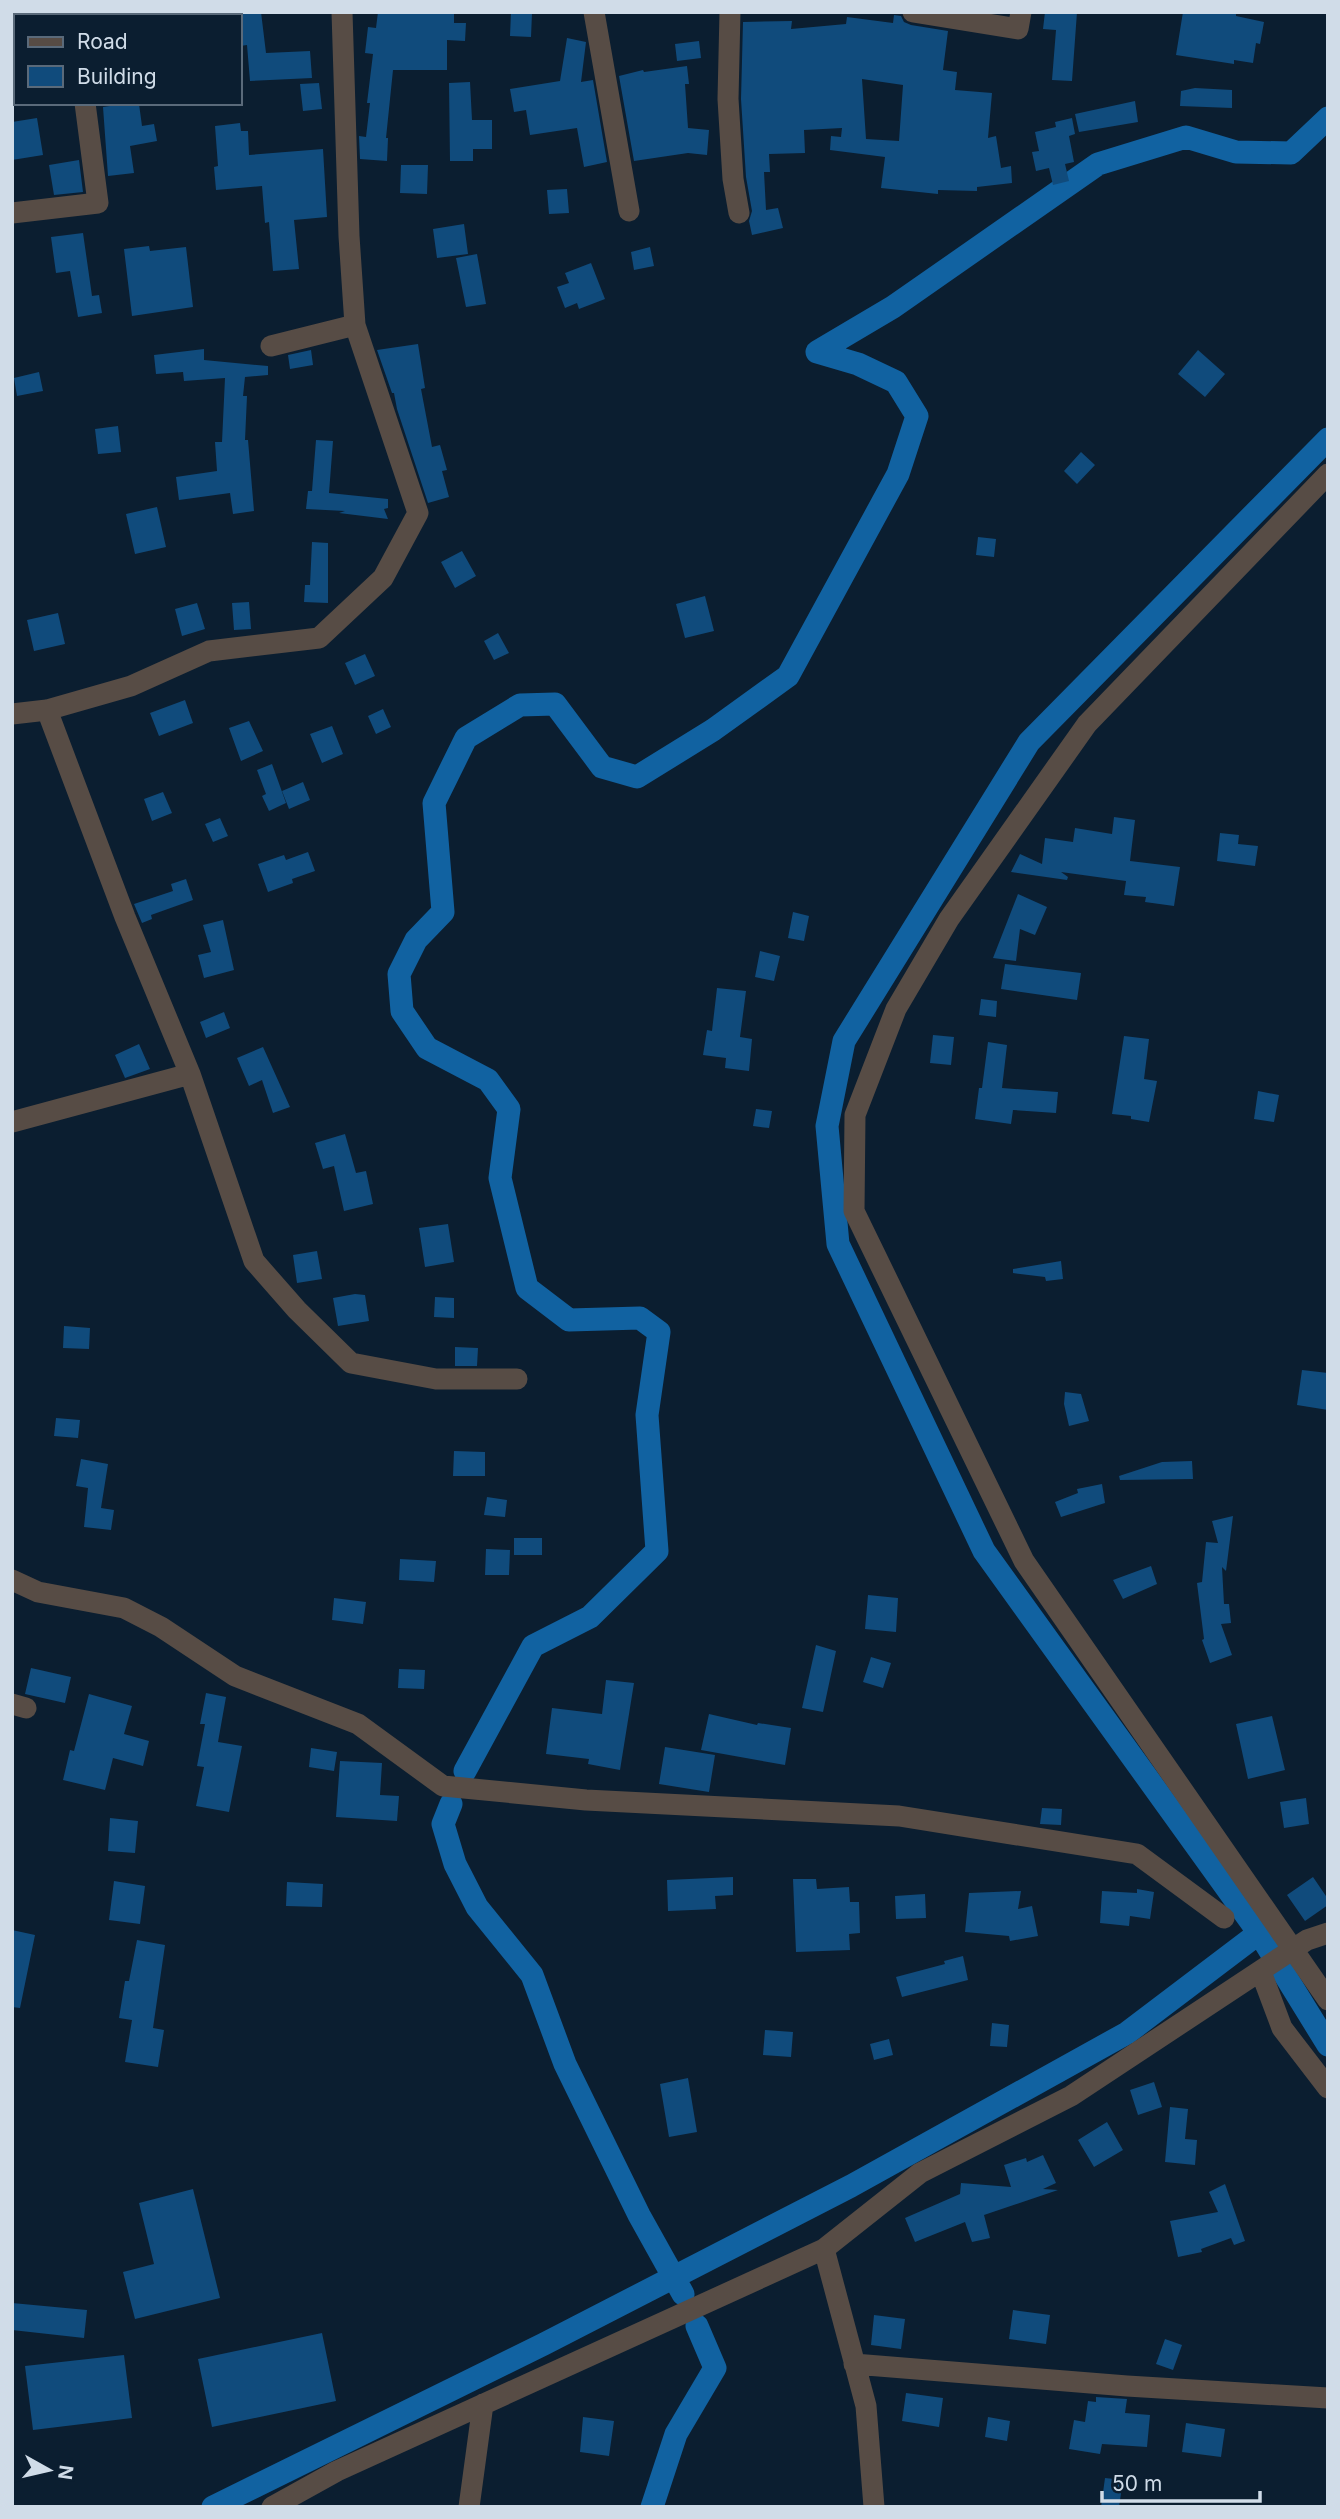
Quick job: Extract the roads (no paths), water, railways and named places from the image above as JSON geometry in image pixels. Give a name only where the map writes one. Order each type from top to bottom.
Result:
[{"type":"street","points":[[12,714],[47,710],[131,687],[209,651],[319,638],[383,578],[418,513],[355,325],[349,236],[342,12]]},
{"type":"street","points":[[594,12],[629,211]]},
{"type":"street","points":[[730,12],[728,99],[733,179],[739,213]]},
{"type":"street","points":[[913,12],[1018,29],[1021,12]]},
{"type":"street","points":[[12,213],[97,203],[85,105]]},
{"type":"street","points":[[271,346],[355,325]]},
{"type":"street","points":[[1328,474],[1087,724],[949,919],[896,1009],[855,1115],[853,1211],[1024,1561],[1328,2000]]},
{"type":"street","points":[[47,710],[125,917],[190,1074],[254,1261],[297,1310],[351,1363],[436,1379],[517,1379]]},
{"type":"street","points":[[12,1122],[190,1074]]},
{"type":"street","points":[[12,1580],[38,1591],[124,1608],[161,1627],[235,1676],[358,1724],[443,1786],[586,1800],[899,1816],[1137,1854],[1224,1918]]},
{"type":"street","points":[[272,2507],[337,2471],[824,2249],[920,2173],[1070,2095],[1262,1972],[1307,1940],[1328,1933]]},
{"type":"street","points":[[1262,1972],[1282,2028],[1328,2088]]},
{"type":"street","points":[[824,2249],[866,2406],[874,2507]]},
{"type":"street","points":[[854,2364],[1127,2386],[1328,2398]]},
{"type":"street","points":[[468,2507],[483,2404]]},
{"type":"waterway","points":[[465,1771],[533,1646],[590,1617],[657,1551],[647,1415],[659,1332],[640,1318],[569,1320],[527,1288],[500,1178],[509,1109],[488,1080],[427,1048],[402,1011],[399,974],[416,940],[443,912],[434,803],[466,738],[520,705],[555,704],[602,767],[637,777],[713,730],[788,676],[898,474],[917,416],[896,382],[858,364],[817,352],[893,307],[1098,164],[1186,137],[1236,152],[1291,153],[1328,118]]},
{"type":"waterway","points":[[1328,439],[1029,742],[844,1041],[827,1126],[838,1244],[984,1551],[1259,1933],[1328,2045]]},
{"type":"waterway","points":[[451,1804],[443,1824],[455,1864],[477,1907],[532,1975],[565,2064],[639,2215],[683,2294]]},
{"type":"waterway","points":[[213,2507],[544,2344],[851,2186],[1127,2033],[1259,1933]]},
{"type":"waterway","points":[[652,2507],[676,2434],[715,2368],[697,2326]]}]
